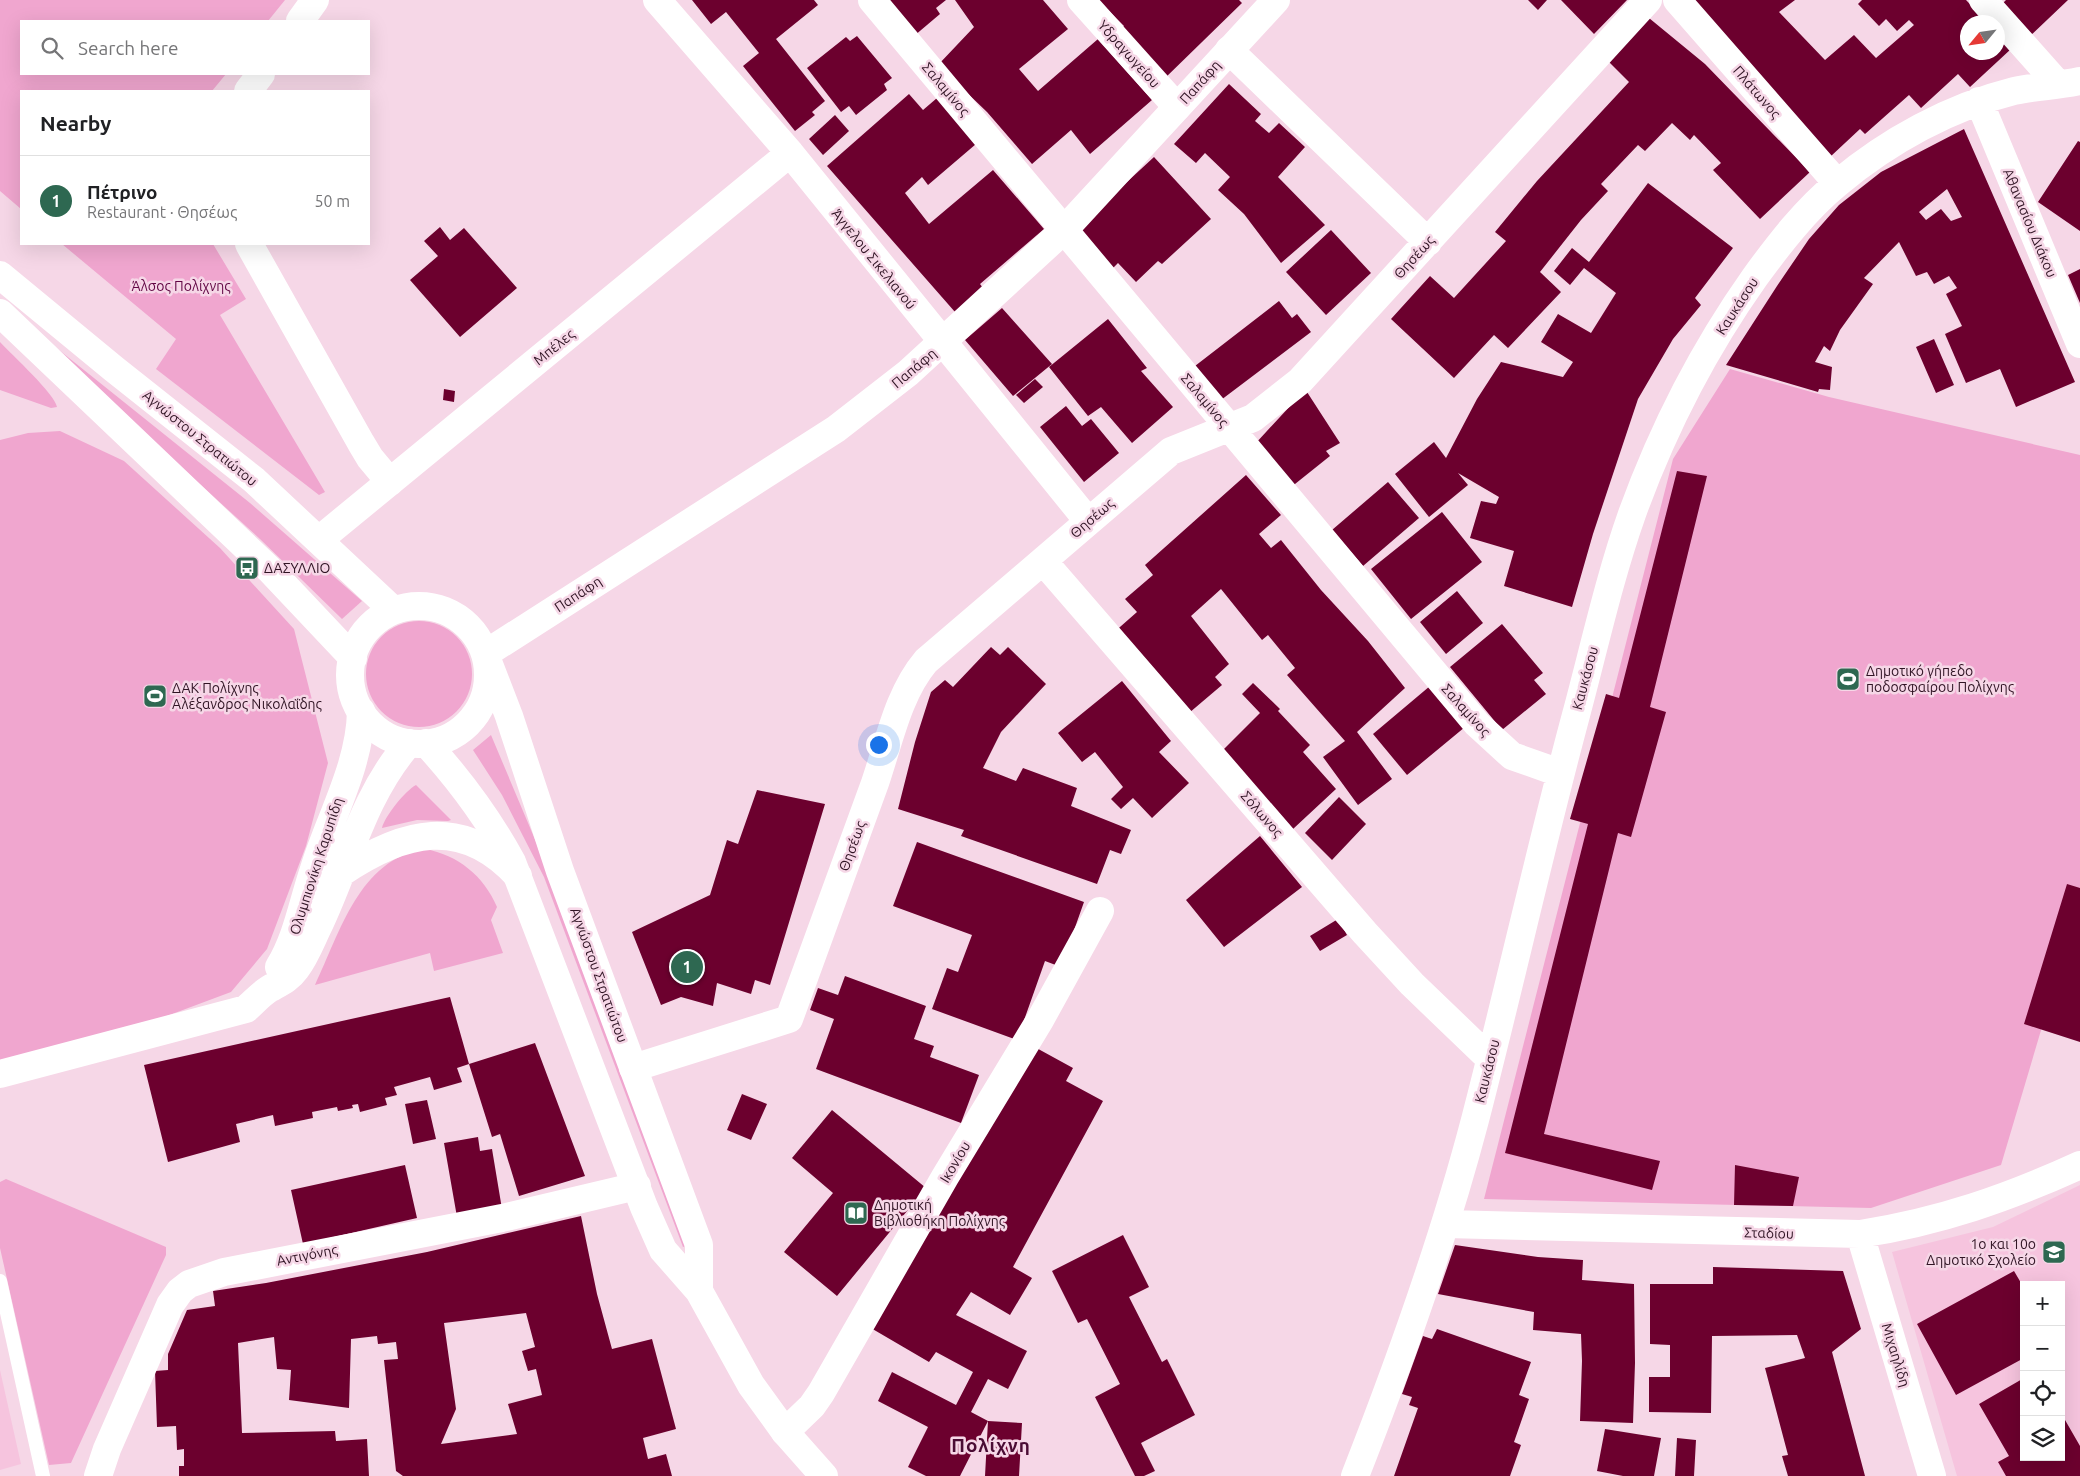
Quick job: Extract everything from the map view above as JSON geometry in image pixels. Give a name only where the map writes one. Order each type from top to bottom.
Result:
[{"type":"street","points":[[301,20],[315,0]]},
{"type":"street","name":"Άγγελου Σικελιανού","points":[[657,0],[790,153],[1088,521]]},
{"type":"street","name":"Σαλαμίνος","points":[[872,0],[1477,724],[1512,756],[1560,773]]},
{"type":"street","name":"Υδραγωγείου","points":[[1081,0],[1177,107]]},
{"type":"street","name":"Παπάφη","points":[[486,657],[836,429],[890,388],[942,343],[1064,230],[1276,0]]},
{"type":"street","name":"Θησέως","points":[[633,1068],[790,1018],[906,692],[913,678],[926,661],[1171,451],[1260,414],[1300,380],[1648,0]]},
{"type":"street","name":"Πλάτωνος","points":[[1677,0],[1838,183]]},
{"type":"street","points":[[1983,0],[2073,84]]},
{"type":"street","points":[[1229,50],[1428,242]]},
{"type":"street","points":[[249,90],[260,75]]},
{"type":"street","name":"Καυκάσου","points":[[1355,1476],[1411,1331],[1446,1224],[1490,1059],[1560,773],[1617,560],[1647,475],[1668,428],[1723,324],[1744,293],[1792,231],[1818,201],[1838,183],[1900,140],[1932,122],[1979,102],[2022,90],[2073,84]]},
{"type":"street","name":"Αθανασίου Διάκου","points":[[1979,102],[2080,344]]},
{"type":"street","name":"Μπέλες","points":[[319,540],[790,153]]},
{"type":"street","points":[[250,245],[361,443],[370,458],[390,482]]},
{"type":"street","name":"Αγνώστου Στρατιώτου","points":[[0,275],[114,369],[254,480],[393,610]]},
{"type":"street","points":[[0,313],[269,568],[352,658]]},
{"type":"street","name":"Σόλωνος","points":[[1043,561],[1365,934],[1412,984],[1490,1059]]},
{"type":"street","name":"Αγνώστου Στρατιώτου","points":[[486,657],[489,674],[483,703],[465,727],[453,736],[438,741],[417,743],[394,739],[370,723],[360,711],[354,698],[351,683],[352,658],[359,640],[368,627],[393,610],[422,605],[437,608],[451,613],[464,621],[474,632],[486,657],[509,716],[560,871],[699,1245],[699,1292]]},
{"type":"street","name":"Ολυμπιονίκη Καρυπίδη","points":[[246,1009],[276,971],[290,946],[314,867],[358,744],[360,711]]},
{"type":"street","name":"Αγνώστου Στρατιώτου","points":[[417,743],[454,775],[486,818],[512,862],[663,1250],[699,1292],[751,1385],[785,1432],[824,1476]]},
{"type":"street","name":"Ολυμπιονίκη Καρυπίδη","points":[[0,1074],[246,1009],[269,989],[282,983],[298,967],[326,910],[342,873],[354,838],[374,796],[395,761],[417,743]]},
{"type":"street","points":[[342,873],[371,854],[401,841],[418,837],[444,835],[484,848],[504,861],[519,877]]},
{"type":"street","name":"Ικονίου","points":[[785,1432],[812,1406],[821,1393],[945,1177],[1040,1020],[1100,911]]},
{"type":"street","name":"Σταδίου","points":[[1446,1224],[1860,1234],[1900,1228],[1962,1212],[2041,1183],[2080,1165]]},
{"type":"street","name":"Αντιγόνης","points":[[98,1476],[107,1448],[160,1326],[176,1297],[189,1284],[224,1272],[502,1218],[637,1186]]},
{"type":"street","name":"Μιχαηλίδη","points":[[1860,1234],[1932,1476]]},
{"type":"lane","points":[[0,1281],[43,1476]]},
{"type":"shaded area","points":[[2080,1185],[2080,1476],[1957,1476],[1892,1252],[1993,1227]]},
{"type":"shaded area","points":[[0,1370],[21,1464],[0,1470]]},
{"type":"green space","points":[[0,0],[285,0],[269,20],[20,20],[20,75],[225,75],[213,90],[20,90],[20,208],[0,191]]},
{"type":"green space","name":"Άλσος Πολίχνης","points":[[63,245],[214,245],[246,299],[220,315],[325,492],[319,495],[156,369],[176,339]]},
{"type":"green space","points":[[44,338],[250,503],[362,601],[342,619],[260,539],[43,341]]},
{"type":"green space","points":[[0,342],[49,393],[57,407],[51,408],[0,390]]},
{"type":"green space","name":"Δημοτικό γήπεδο ποδοσφαίρου Πολίχνης","points":[[1730,369],[1829,397],[2080,455],[2080,899],[2001,1165],[1871,1208],[1484,1199],[1673,459]]},
{"type":"green space","name":"ΔΑΚ Πολίχνης Αλέξανδρος Νικολαΐδης","points":[[60,431],[124,461],[220,548],[294,629],[328,763],[306,846],[267,949],[231,992],[140,1026],[0,1061],[0,440],[28,433]]},
{"type":"green space","points":[[419,621],[439,625],[457,636],[468,654],[472,674],[468,694],[457,712],[439,723],[419,727],[399,723],[381,712],[370,694],[366,674],[370,654],[381,636],[399,625]]},
{"type":"green space","points":[[491,735],[539,849],[689,1245],[683,1247],[544,877],[502,795],[473,750]]},
{"type":"green space","points":[[416,785],[451,820],[417,820],[382,828],[396,804]]},
{"type":"green space","points":[[425,849],[448,856],[459,862],[485,886],[497,907],[491,920],[503,953],[434,971],[430,953],[315,985],[343,922],[368,883],[383,867],[402,856]]},
{"type":"green space","points":[[6,1179],[166,1247],[166,1255],[71,1463],[49,1465],[0,1248],[0,1182]]},
{"type":"building","points":[[692,0],[814,0],[818,5],[776,39],[825,101],[812,112],[815,115],[795,131],[743,66],[759,53],[726,12],[711,24]]},
{"type":"building","points":[[885,0],[946,0],[936,8],[940,14],[914,36]]},
{"type":"building","points":[[955,0],[1043,0],[1068,29],[1019,69],[1038,91],[1098,39],[1152,100],[1090,154],[1071,130],[1032,164],[987,112],[938,65],[974,27]]},
{"type":"building","points":[[1098,0],[1239,0],[1242,3],[1162,81],[1116,33],[1124,26]]},
{"type":"building","points":[[1528,0],[1547,0],[1538,10]]},
{"type":"building","points":[[1561,0],[1627,0],[1594,34]]},
{"type":"building","points":[[1692,0],[1795,0],[1779,12],[1825,60],[1854,35],[1876,58],[1914,25],[1909,20],[1897,31],[1886,19],[1879,26],[1858,4],[1862,0],[1966,0],[1980,15],[1960,15],[1960,60],[1999,60],[1970,87],[1958,74],[1921,108],[1909,95],[1865,134],[1860,129],[1830,157]]},
{"type":"building","points":[[2006,0],[2068,0],[2029,37],[2003,3]]},
{"type":"building","points":[[1649,18],[1705,64],[1810,172],[1760,219],[1713,170],[1721,163],[1694,135],[1690,140],[1672,123],[1645,151],[1638,145],[1601,184],[1608,191],[1581,220],[1540,272],[1561,292],[1508,348],[1494,335],[1454,378],[1391,319],[1430,276],[1454,298],[1506,241],[1495,232],[1537,181],[1629,82],[1609,62]]},
{"type":"building","points":[[857,36],[892,78],[884,84],[887,90],[856,115],[849,106],[841,112],[807,68],[846,37],[850,41]]},
{"type":"building","points":[[2005,42],[2011,49],[2005,55]]},
{"type":"building","points":[[1229,84],[1261,114],[1255,121],[1269,133],[1279,123],[1305,147],[1278,177],[1325,225],[1281,263],[1244,214],[1218,190],[1230,177],[1205,153],[1196,163],[1174,144]]},
{"type":"building","points":[[909,94],[923,110],[937,98],[976,144],[928,185],[922,177],[905,193],[929,224],[993,170],[1044,229],[980,284],[983,288],[955,312],[827,166]]},
{"type":"building","points":[[835,115],[849,131],[823,155],[809,139]]},
{"type":"building","points":[[1964,129],[2075,382],[2016,407],[2000,369],[1966,383],[1945,334],[1962,326],[1946,294],[1957,288],[1949,276],[1934,284],[1927,272],[1916,276],[1899,242],[1864,278],[1873,284],[1840,330],[1830,351],[1824,346],[1815,362],[1832,367],[1830,390],[1819,389],[1818,392],[1726,365],[1809,239],[1839,205],[1881,172]],"holes":[[[1947,189],[1962,217],[1951,221],[1941,209],[1926,220],[1919,212]]]},
{"type":"building","points":[[2078,141],[2080,142],[2080,231],[2038,202]]},
{"type":"building","points":[[1154,157],[1211,219],[1162,264],[1158,261],[1136,282],[1118,263],[1112,269],[1076,229]]},
{"type":"building","points":[[1648,183],[1733,248],[1695,298],[1701,305],[1673,339],[1638,399],[1593,534],[1572,607],[1504,586],[1514,551],[1470,538],[1481,501],[1496,504],[1499,497],[1458,473],[1468,485],[1429,517],[1395,474],[1434,442],[1446,458],[1477,399],[1501,362],[1563,377],[1573,362],[1541,342],[1558,314],[1591,333],[1616,293],[1584,268],[1570,285],[1554,271],[1572,248],[1589,262]]},
{"type":"building","points":[[440,227],[450,240],[464,228],[517,288],[460,337],[410,280],[438,256],[424,241]]},
{"type":"building","points":[[1331,230],[1371,273],[1326,315],[1286,272]]},
{"type":"building","points":[[2080,269],[2080,303],[2068,275]]},
{"type":"building","points":[[1279,301],[1292,318],[1297,314],[1311,332],[1221,400],[1195,366]]},
{"type":"building","points":[[1002,308],[1052,364],[1013,396],[965,340]]},
{"type":"building","points":[[1108,319],[1147,368],[1141,371],[1173,407],[1132,443],[1101,407],[1088,416],[1049,367]]},
{"type":"building","points":[[1934,339],[1954,385],[1936,393],[1916,347]]},
{"type":"building","points":[[1035,379],[1043,387],[1024,403],[1016,395]]},
{"type":"building","points":[[444,389],[455,391],[454,402],[443,400]]},
{"type":"building","points":[[1307,392],[1340,443],[1326,451],[1330,456],[1290,488],[1255,444],[1292,404]]},
{"type":"building","points":[[1066,406],[1082,426],[1091,419],[1119,453],[1084,482],[1040,427]]},
{"type":"building","points":[[1677,471],[1707,476],[1650,707],[1666,712],[1631,837],[1618,833],[1544,1134],[1660,1161],[1652,1190],[1505,1153],[1588,824],[1570,819],[1606,694],[1619,698]]},
{"type":"building","points":[[1246,475],[1281,515],[1259,534],[1271,548],[1281,540],[1321,590],[1368,641],[1405,688],[1357,732],[1392,779],[1358,805],[1323,757],[1345,741],[1287,675],[1295,668],[1268,635],[1262,640],[1221,589],[1191,616],[1229,664],[1215,677],[1222,685],[1189,713],[1112,634],[1137,612],[1125,599],[1153,575],[1145,565]]},
{"type":"building","points":[[1388,482],[1419,518],[1363,566],[1332,530]]},
{"type":"building","points":[[1442,512],[1482,562],[1411,619],[1371,569]]},
{"type":"building","points":[[1457,591],[1483,623],[1446,654],[1420,622]]},
{"type":"building","points":[[1502,624],[1543,673],[1534,680],[1546,694],[1502,730],[1450,667]]},
{"type":"building","points":[[991,647],[1000,655],[1008,647],[1046,684],[1001,732],[983,768],[1016,781],[1023,768],[1077,788],[1071,806],[1131,830],[1121,854],[1110,850],[1097,884],[961,836],[964,830],[898,809],[915,742],[931,692],[945,680],[953,687]]},
{"type":"building","points":[[1122,681],[1171,741],[1159,752],[1189,783],[1152,818],[1133,798],[1121,809],[1111,799],[1123,787],[1095,752],[1082,762],[1058,733]]},
{"type":"building","points":[[1253,683],[1280,709],[1278,711],[1310,745],[1303,752],[1336,789],[1293,829],[1220,753],[1260,713],[1242,694]]},
{"type":"building","points":[[1430,686],[1465,727],[1407,775],[1373,734]]},
{"type":"building","points":[[757,790],[825,804],[770,985],[755,980],[751,994],[717,983],[713,1006],[681,997],[661,1005],[632,932],[710,895],[727,840],[738,844]]},
{"type":"building","points":[[1339,797],[1366,824],[1332,860],[1305,833]]},
{"type":"building","points":[[1260,836],[1302,887],[1224,947],[1186,900]]},
{"type":"building","points":[[917,842],[1084,902],[1061,967],[1045,961],[1017,1040],[932,1009],[947,968],[958,972],[972,935],[893,906]]},
{"type":"building","points":[[2067,884],[2080,888],[2080,1042],[2024,1024]]},
{"type":"building","points":[[1338,919],[1347,935],[1320,951],[1310,936]]},
{"type":"building","points":[[845,976],[926,1006],[914,1039],[934,1046],[930,1057],[979,1075],[961,1123],[816,1069],[834,1019],[810,1010],[818,988],[838,995]]},
{"type":"building","points":[[450,997],[469,1064],[457,1068],[462,1082],[434,1090],[430,1077],[394,1087],[397,1095],[385,1098],[387,1105],[360,1112],[358,1104],[352,1105],[353,1108],[338,1111],[337,1107],[312,1112],[313,1118],[275,1126],[273,1115],[236,1124],[240,1142],[168,1162],[144,1065]]},
{"type":"building","points":[[535,1043],[585,1176],[519,1196],[500,1134],[492,1137],[469,1064]]},
{"type":"building","points":[[1031,1045],[1073,1068],[1066,1081],[1103,1101],[1013,1267],[1032,1278],[1010,1315],[971,1292],[956,1315],[1027,1351],[1008,1389],[988,1379],[971,1412],[988,1421],[960,1476],[926,1476],[908,1467],[928,1427],[878,1401],[892,1372],[956,1405],[973,1372],[936,1352],[929,1362],[864,1324]]},
{"type":"building","points":[[742,1094],[767,1104],[751,1140],[727,1130]]},
{"type":"building","points":[[427,1100],[436,1139],[413,1144],[405,1104]]},
{"type":"building","points":[[832,1110],[926,1188],[837,1296],[784,1252],[833,1193],[792,1158]]},
{"type":"building","points":[[478,1137],[480,1151],[492,1149],[502,1209],[457,1217],[444,1143]]},
{"type":"building","points":[[405,1165],[417,1218],[303,1244],[291,1190]]},
{"type":"building","points":[[1735,1165],[1799,1177],[1793,1206],[1734,1205]]},
{"type":"building","points":[[581,1216],[597,1294],[612,1349],[652,1339],[676,1429],[643,1438],[648,1459],[666,1454],[672,1476],[403,1476],[396,1471],[384,1360],[398,1359],[396,1342],[378,1344],[377,1336],[351,1339],[349,1408],[289,1400],[291,1370],[277,1369],[274,1337],[238,1343],[242,1433],[335,1431],[336,1441],[367,1439],[369,1476],[179,1476],[179,1466],[184,1466],[184,1449],[177,1450],[176,1426],[157,1427],[155,1371],[168,1370],[168,1354],[187,1310],[215,1306],[213,1291],[266,1283],[427,1252]],"holes":[[[526,1313],[535,1347],[522,1351],[528,1371],[536,1369],[542,1395],[508,1404],[517,1434],[441,1444],[456,1409],[444,1323]]]},
{"type":"building","points":[[1123,1235],[1149,1287],[1129,1297],[1162,1362],[1167,1359],[1195,1415],[1141,1443],[1155,1471],[1144,1476],[1135,1476],[1095,1397],[1120,1384],[1087,1319],[1078,1323],[1052,1271]]},
{"type":"building","points":[[1455,1245],[1538,1257],[1583,1260],[1582,1280],[1634,1284],[1635,1363],[1633,1423],[1580,1421],[1581,1334],[1533,1330],[1534,1312],[1438,1294]]},
{"type":"building","points":[[1713,1267],[1843,1271],[1861,1329],[1832,1352],[1865,1476],[1788,1476],[1782,1456],[1788,1455],[1765,1368],[1805,1358],[1797,1335],[1712,1336],[1711,1413],[1649,1412],[1649,1377],[1670,1377],[1670,1345],[1650,1344],[1650,1284],[1713,1284]]},
{"type":"building","points":[[2014,1271],[2020,1281],[2020,1360],[1956,1395],[1917,1324]]},
{"type":"building","points":[[1437,1329],[1531,1362],[1519,1395],[1529,1399],[1514,1442],[1521,1445],[1510,1476],[1394,1476],[1418,1408],[1409,1405],[1412,1397],[1402,1394],[1423,1336],[1432,1339]]},
{"type":"building","points":[[2020,1380],[2020,1461],[2065,1461],[2065,1420],[2080,1446],[2080,1476],[2006,1476],[1998,1462],[2009,1456],[1979,1404]]},
{"type":"building","points":[[988,1421],[1022,1423],[1019,1476],[985,1476]]},
{"type":"building","points":[[1605,1429],[1661,1438],[1654,1476],[1623,1476],[1597,1471]]},
{"type":"building","points":[[1677,1438],[1696,1440],[1694,1476],[1675,1476]]},
{"type":"place","name":"ΔΑΣΥΛΛΙΟ","points":[[247,568]]},
{"type":"place","name":"Δημοτικό γήπεδο ποδοσφαίρου Πολίχνης","points":[[1848,679]]},
{"type":"place","name":"ΔΑΚ Πολίχνης Αλέξανδρος Νικολαΐδης","points":[[155,696]]},
{"type":"place","name":"Πέτρινο","points":[[687,967]]},
{"type":"place","name":"Δημοτική Βιβλιοθήκη Πολίχνης","points":[[856,1213]]},
{"type":"place","name":"1ο και 10ο Δημοτικό Σχολείο","points":[[2054,1252]]},
{"type":"district","name":"Πολίχνη","points":[[991,1445]]}]
